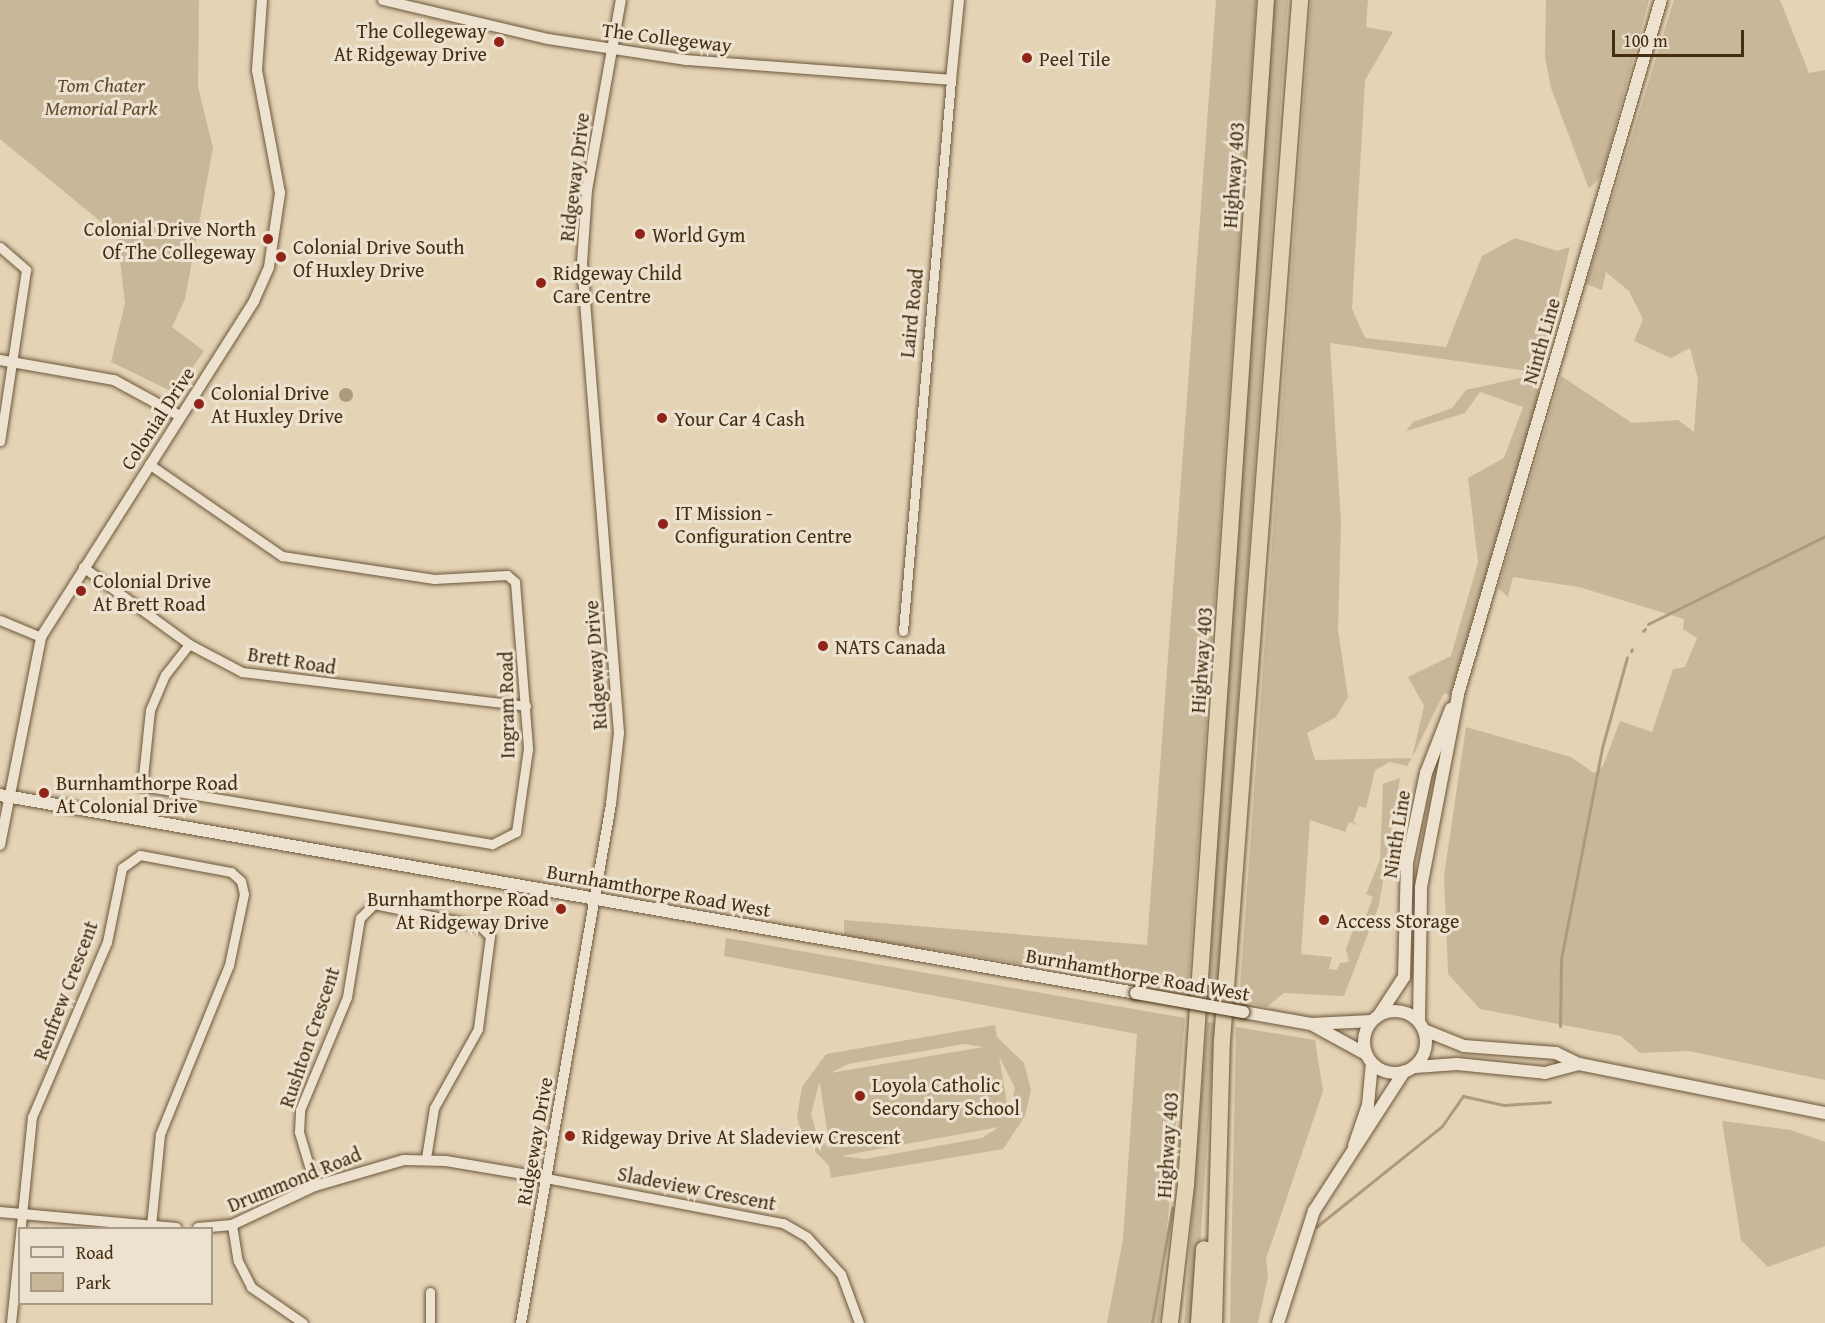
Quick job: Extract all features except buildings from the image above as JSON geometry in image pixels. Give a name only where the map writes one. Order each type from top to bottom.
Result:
[{"type":"highway","name":"Highway 403","points":[[1170,1323],[1186,1185],[1266,0]]},
{"type":"highway","points":[[1214,1323],[1215,1214],[1222,1041],[1300,0]]},
{"type":"highway","points":[[1199,1323],[1206,1227],[1215,1214]]},
{"type":"main road","name":"Ninth Line","points":[[1422,1025],[1421,887],[1458,694],[1661,0]]},
{"type":"main road","name":"Ninth Line","points":[[1375,1018],[1404,977],[1407,863],[1436,741],[1458,694]]},
{"type":"main road","name":"Burnhamthorpe Road West","points":[[4,796],[1273,1017],[1311,1023],[1375,1018]]},
{"type":"main road","points":[[1353,1150],[1368,1105],[1369,1058],[1364,1036],[1375,1018],[1400,1011],[1464,1046],[1556,1053],[1579,1064],[1825,1113]]},
{"type":"main road","name":"Burnhamthorpe Road West","points":[[1311,1023],[1369,1058]]},
{"type":"main road","points":[[1278,1323],[1314,1211],[1353,1150],[1409,1070],[1426,1050],[1422,1025]]},
{"type":"main road","points":[[1369,1058],[1386,1072],[1457,1064],[1545,1073],[1579,1064]]},
{"type":"street","name":"Colonial Drive","points":[[0,844],[4,796],[41,637],[83,567],[254,301],[275,246],[279,178],[256,54],[262,0]]},
{"type":"street","name":"The Collegeway","points":[[383,0],[510,32],[686,60],[951,80]]},
{"type":"street","name":"Ridgeway Drive","points":[[521,1323],[596,899],[619,732],[582,263],[587,190],[621,0]]},
{"type":"street","name":"Laird Road","points":[[903,631],[959,0]]},
{"type":"street","points":[[0,247],[26,270],[14,362],[0,441]]},
{"type":"street","points":[[0,360],[114,380],[180,416]]},
{"type":"street","name":"Ingram Road","points":[[149,465],[282,556],[434,579],[507,575],[519,595],[528,749],[516,832],[492,844],[150,791],[139,777],[150,710],[165,675],[189,644]]},
{"type":"street","name":"Brett Road","points":[[83,567],[189,644],[242,672],[526,706]]},
{"type":"street","points":[[0,620],[41,637]]},
{"type":"street","name":"Renfrew Crescent","points":[[19,1227],[32,1117],[107,942],[122,868],[140,855],[231,872],[241,881],[244,894],[229,965],[160,1134],[151,1226]]},
{"type":"street","name":"Rushton Crescent","points":[[315,1186],[299,1132],[300,1110],[346,997],[360,918],[374,904],[480,926],[490,936],[478,1029],[434,1108],[426,1158]]},
{"type":"street","name":"Drummond Road","points":[[213,1227],[232,1226],[315,1186],[376,1166],[426,1158],[546,1178]]},
{"type":"street","name":"Sladeview Crescent","points":[[546,1178],[783,1223],[807,1237],[841,1274],[859,1323]]},
{"type":"street","points":[[0,1212],[164,1227]]},
{"type":"street","points":[[232,1226],[238,1261],[251,1287],[303,1323]]},
{"type":"street","name":"Renfrew Crescent","points":[[11,1323],[18,1238]]},
{"type":"street","points":[[430,1292],[430,1323]]},
{"type":"green space","name":"Tom Chater Memorial Park","points":[[0,0],[199,0],[198,87],[213,148],[185,299],[172,327],[204,351],[175,393],[111,362],[125,303],[117,235],[0,139]]},
{"type":"green space","points":[[1216,0],[1256,0],[1188,990],[844,936],[844,920],[1147,945]]},
{"type":"green space","points":[[1273,0],[1288,0],[1217,995],[1209,994],[1217,819]]},
{"type":"green space","points":[[1311,0],[1368,0],[1366,27],[1393,32],[1365,80],[1352,309],[1365,338],[1446,347],[1482,256],[1515,238],[1557,251],[1570,247],[1545,354],[1528,371],[1330,343],[1341,522],[1338,630],[1348,697],[1336,717],[1307,733],[1315,760],[1412,758],[1407,766],[1390,762],[1375,770],[1366,808],[1359,806],[1353,822],[1360,826],[1349,822],[1345,832],[1310,820],[1301,954],[1332,957],[1329,969],[1337,970],[1340,963],[1349,962],[1346,949],[1353,930],[1360,932],[1373,897],[1366,894],[1380,860],[1383,784],[1400,778],[1379,905],[1344,996],[1284,993],[1267,1007],[1239,1000]]},
{"type":"green space","points":[[1546,0],[1649,0],[1602,175],[1589,189],[1551,88],[1545,57]]},
{"type":"green space","points":[[1674,0],[1780,0],[1809,73],[1825,70],[1825,1080],[1689,1051],[1640,1053],[1621,1036],[1480,1009],[1448,974],[1444,876],[1466,727],[1571,757],[1594,773],[1603,766],[1620,721],[1652,732],[1673,669],[1685,667],[1697,638],[1683,629],[1684,619],[1579,587],[1513,577],[1508,597],[1498,588],[1561,376],[1632,423],[1678,420],[1694,432],[1698,379],[1690,348],[1671,358],[1634,341],[1643,319],[1629,291],[1606,272],[1602,290],[1586,284]]},
{"type":"green space","points":[[1524,377],[1539,384],[1539,396],[1450,695],[1444,693],[1412,758],[1424,706],[1408,677],[1451,656],[1478,562],[1468,478],[1504,458],[1523,407],[1480,392],[1465,413],[1406,431],[1413,422],[1452,408],[1466,390]]},
{"type":"green space","points":[[726,938],[1185,1018],[1159,1323],[1107,1323],[1123,1239],[1137,1034],[724,956]]},
{"type":"green space","points":[[1207,1022],[1215,1023],[1195,1323],[1184,1323]]},
{"type":"green space","points":[[995,1025],[997,1037],[1024,1063],[1031,1090],[1025,1116],[1003,1149],[831,1178],[829,1166],[803,1139],[797,1117],[802,1087],[826,1054]],"holes":[[[964,1044],[984,1047],[830,1073],[848,1064]],[[999,1056],[1015,1088],[1009,1115]],[[820,1084],[830,1149],[817,1135],[811,1114]],[[999,1127],[982,1138],[865,1159],[841,1156]]]},
{"type":"green space","points":[[1236,1027],[1315,1040],[1323,1091],[1266,1259],[1268,1277],[1258,1323],[1230,1323]]},
{"type":"green space","points":[[1722,1121],[1791,1130],[1825,1142],[1825,1246],[1768,1267],[1741,1240]]},
{"type":"shaded area","points":[[343,388],[349,388],[353,395],[349,402],[343,402],[339,398],[339,392]]},
{"type":"waterway","points":[[1648,624],[1825,536]]},
{"type":"waterway","points":[[1560,1026],[1561,959],[1602,748],[1627,657]]},
{"type":"waterway","points":[[1316,1227],[1442,1126],[1463,1096],[1504,1105],[1550,1102]]},
{"type":"waterway","points":[[1152,1323],[1172,1208]]},
{"type":"place","name":"The Collegeway At Ridgeway Drive","points":[[499,42]]},
{"type":"place","name":"Peel Tile","points":[[1027,58]]},
{"type":"place","name":"World Gym","points":[[640,234]]},
{"type":"place","name":"Colonial Drive North Of The Collegeway","points":[[268,239]]},
{"type":"place","name":"Colonial Drive South Of Huxley Drive","points":[[281,257]]},
{"type":"place","name":"Ridgeway Child Care Centre","points":[[541,283]]},
{"type":"place","name":"Colonial Drive At Huxley Drive","points":[[199,404]]},
{"type":"place","name":"Your Car 4 Cash","points":[[662,418]]},
{"type":"place","name":"IT Mission - Configuration Centre","points":[[663,524]]},
{"type":"place","name":"Colonial Drive At Brett Road","points":[[81,591]]},
{"type":"place","name":"NATS Canada","points":[[823,646]]},
{"type":"place","name":"Burnhamthorpe Road At Colonial Drive","points":[[44,793]]},
{"type":"place","name":"Burnhamthorpe Road At Ridgeway Drive","points":[[561,909]]},
{"type":"place","name":"Access Storage","points":[[1324,920]]},
{"type":"place","name":"Loyola Catholic Secondary School","points":[[860,1096]]},
{"type":"place","name":"Ridgeway Drive At Sladeview Crescent","points":[[570,1136]]}]
